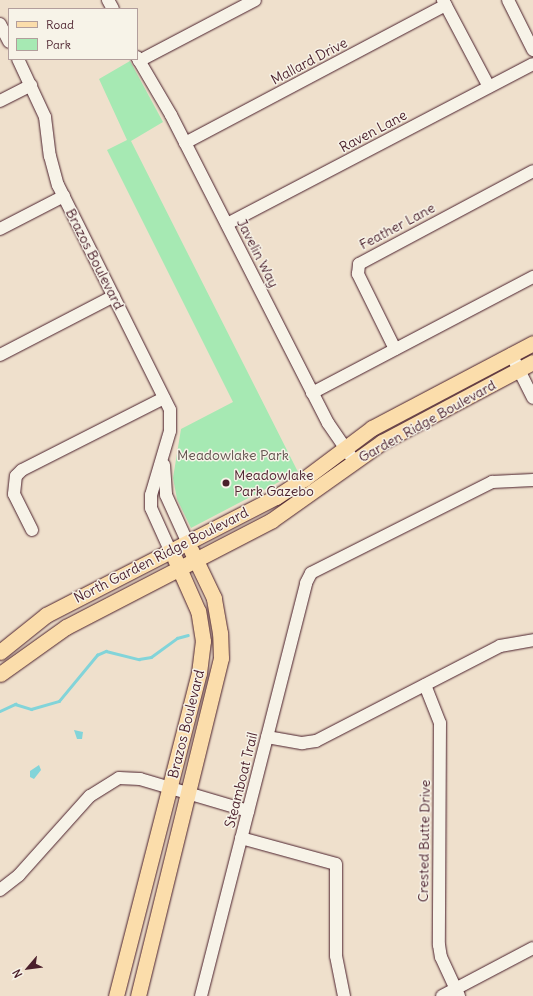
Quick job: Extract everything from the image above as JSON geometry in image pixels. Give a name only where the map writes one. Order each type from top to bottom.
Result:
[{"type":"main road","name":"North Garden Ridge Boulevard","points":[[0,652],[46,614],[298,483],[344,447],[372,428],[533,343]]},
{"type":"main road","name":"Garden Ridge Boulevard","points":[[179,568],[272,520],[307,498],[354,461],[382,442],[533,362]]},
{"type":"main road","name":"Brazos Boulevard","points":[[138,996],[221,658],[220,633],[214,598],[187,541]]},
{"type":"main road","name":"Brazos Boulevard","points":[[116,996],[199,673],[203,641],[198,611],[170,550]]},
{"type":"main road","name":"North Garden Ridge Boulevard","points":[[0,674],[66,626],[179,568]]},
{"type":"main road","points":[[123,969],[144,974]]},
{"type":"street","points":[[138,59],[255,0]]},
{"type":"street","points":[[508,0],[533,50]]},
{"type":"street","points":[[445,3],[489,87]]},
{"type":"street","name":"Mallard Drive","points":[[185,143],[445,3]]},
{"type":"street","points":[[0,24],[8,40]]},
{"type":"street","name":"Javelin Way","points":[[138,59],[185,143],[312,394],[354,461]]},
{"type":"street","name":"Brazos Boulevard","points":[[18,60],[45,117],[55,177],[170,410],[171,423],[164,457],[153,485],[151,508],[170,550]]},
{"type":"street","name":"Raven Lane","points":[[227,224],[533,64]]},
{"type":"street","points":[[0,101],[31,85]]},
{"type":"street","name":"Feather Lane","points":[[395,349],[358,274],[359,264],[533,171]]},
{"type":"street","points":[[0,229],[64,196]]},
{"type":"street","points":[[312,394],[533,277]]},
{"type":"street","points":[[0,355],[114,296]]},
{"type":"street","points":[[511,354],[533,398]]},
{"type":"street","points":[[32,530],[14,494],[16,476],[22,470],[164,398]]},
{"type":"street","name":"Brazos Boulevard","points":[[164,457],[166,495],[187,541]]},
{"type":"street","name":"Steamboat Trail","points":[[201,996],[306,583],[311,572],[486,485],[502,481],[533,480]]},
{"type":"street","points":[[268,737],[302,744],[316,741],[500,646],[533,640]]},
{"type":"street","name":"Crested Butte Drive","points":[[425,685],[440,723],[439,945],[441,958],[457,993]]},
{"type":"street","points":[[0,890],[20,876],[82,804],[105,785],[119,778],[128,777],[187,795],[248,811]]},
{"type":"street","points":[[241,838],[336,864],[336,956],[344,996]]},
{"type":"street","points":[[442,996],[457,993],[533,948]]},
{"type":"green space","name":"Meadowlake Park","points":[[130,61],[163,122],[131,141],[298,472],[191,528],[177,499],[173,478],[181,429],[233,402],[107,150],[127,140],[99,79]]},
{"type":"water","points":[[74,730],[83,732],[82,739],[77,739]]},
{"type":"water","points":[[39,765],[41,770],[34,779],[30,777],[30,771]]},
{"type":"waterway","points":[[0,711],[15,704],[31,709],[59,701],[97,655],[106,651],[139,659],[151,657],[177,638],[188,635]]},
{"type":"place","name":"Meadowlake Park Gazebo","points":[[226,483]]}]
